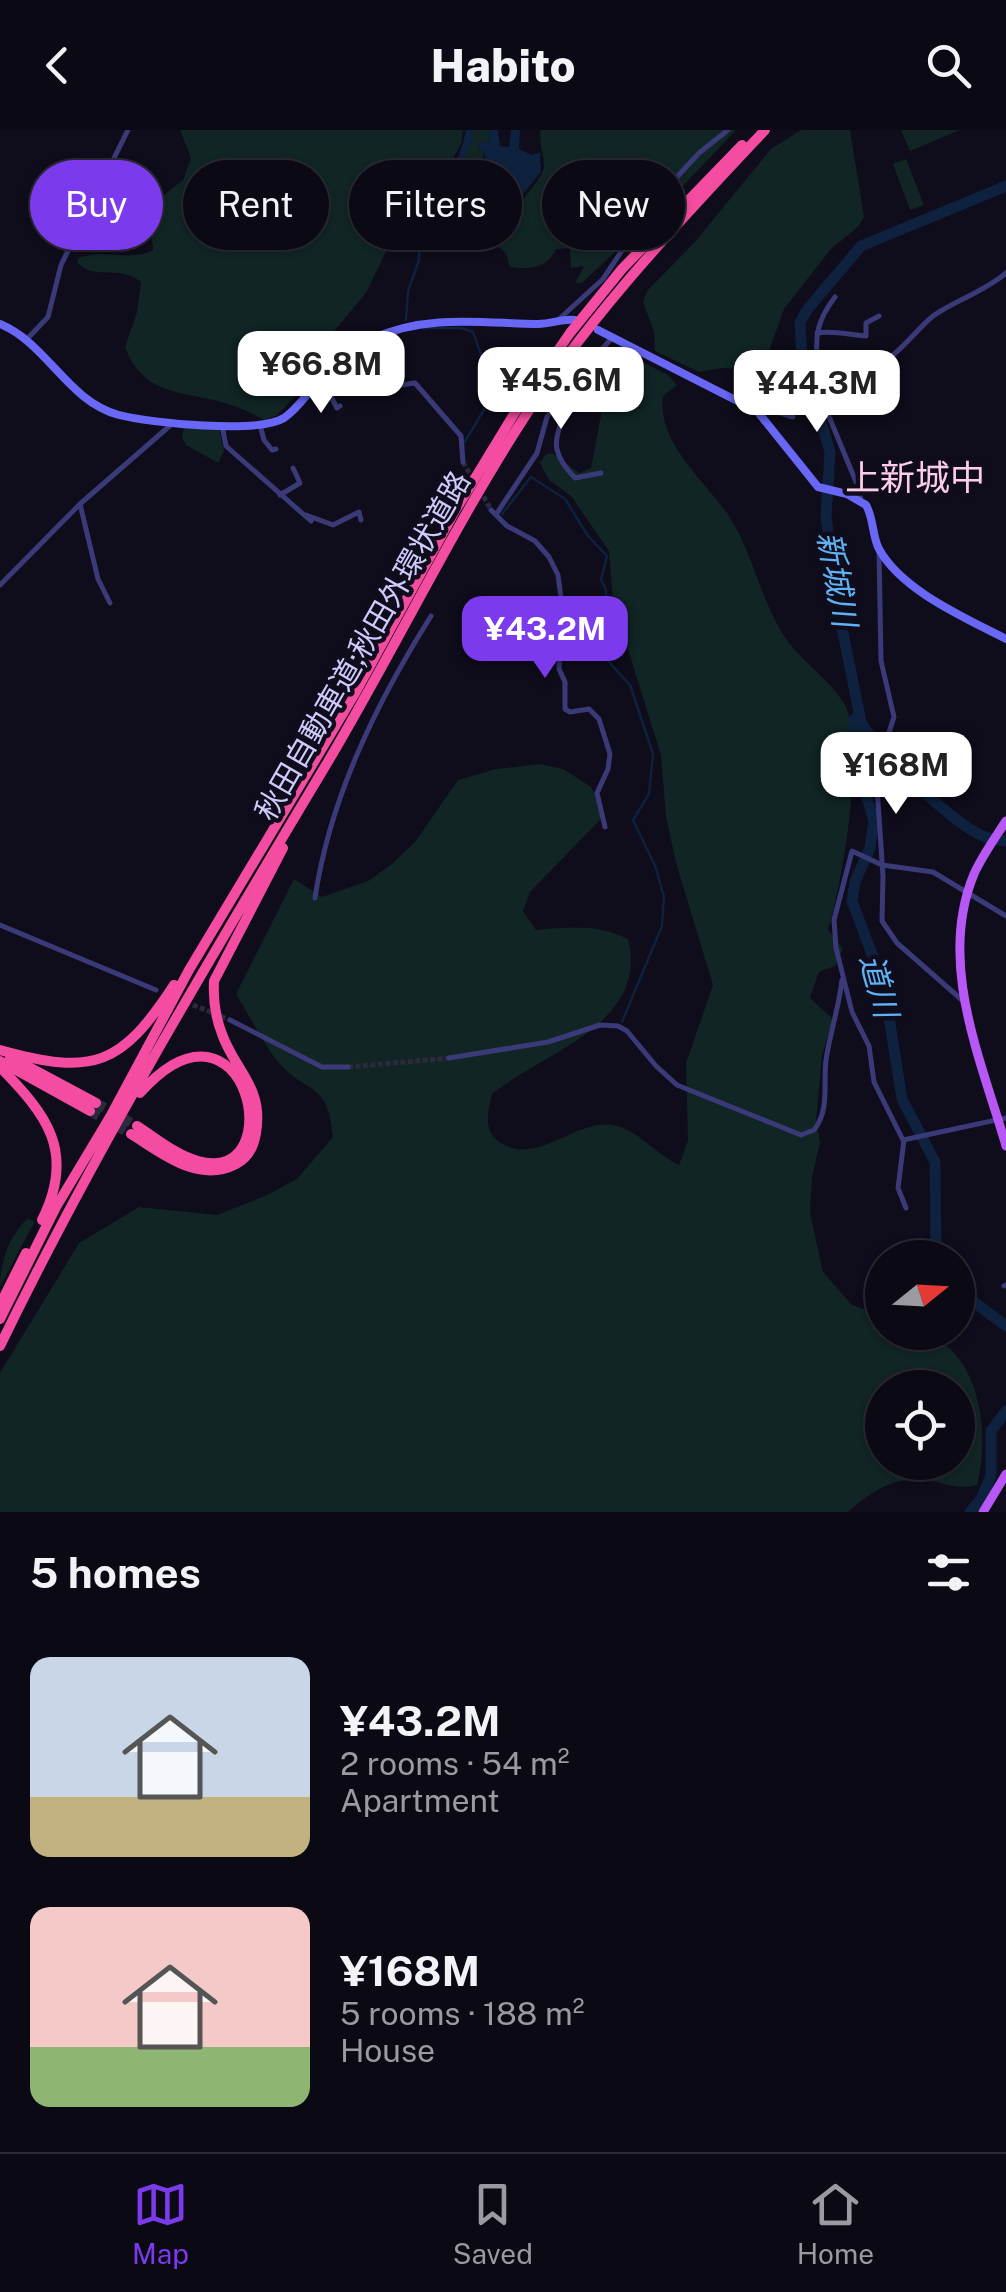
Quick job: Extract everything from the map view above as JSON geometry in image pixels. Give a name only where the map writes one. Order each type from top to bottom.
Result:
[{"type":"highway","name":"秋田自動車道;秋田外環状道路","points":[[114,1119],[126,1108],[199,975],[330,758],[516,430],[620,288],[761,130]]},
{"type":"highway","name":"秋田自動車道;秋田外環状道路","points":[[114,1119],[224,909],[345,711],[455,511],[514,414],[570,333],[622,269],[761,130]]},
{"type":"highway","points":[[126,1108],[171,1064],[191,1057],[210,1058],[226,1066],[246,1090],[250,1131],[242,1146],[218,1162],[200,1161],[134,1130],[177,1162],[208,1172],[235,1164],[246,1157],[254,1144],[258,1117],[254,1092],[222,1037],[212,1002],[214,981],[330,758]]},
{"type":"highway","points":[[0,1051],[72,1063],[96,1059],[128,1045],[156,1013],[224,909]]},
{"type":"highway","points":[[0,1051],[93,1107],[0,1064]]},
{"type":"highway","points":[[0,1064],[36,1104],[48,1124],[58,1171],[53,1196],[0,1306]]},
{"type":"highway","points":[[0,1319],[56,1207],[114,1119]]},
{"type":"highway","points":[[0,1346],[114,1119]]},
{"type":"main road","points":[[0,324],[27,339],[86,400],[101,408],[117,415],[222,426],[260,425],[285,417],[354,348],[392,331],[424,322],[457,319],[554,324],[575,320]]},
{"type":"main road","points":[[598,330],[756,411],[818,487],[860,499],[870,512],[878,548],[904,578],[932,600],[1006,639]]},
{"type":"main road","points":[[1006,822],[974,874],[959,937],[965,1002],[1002,1119],[1006,1146]]},
{"type":"main road","points":[[983,1512],[1006,1474]]},
{"type":"street","points":[[27,339],[48,317],[60,265],[128,130]]},
{"type":"street","points":[[554,324],[604,278],[656,200],[699,153],[728,130]]},
{"type":"street","points":[[741,401],[768,392],[833,358],[862,368],[884,362],[935,315],[1006,273]]},
{"type":"street","points":[[835,297],[818,320],[815,367],[823,402],[860,499]]},
{"type":"street","points":[[817,333],[831,330],[842,335],[866,336],[866,323],[879,316]]},
{"type":"street","points":[[604,827],[598,793],[610,754],[600,720],[589,708],[570,712],[565,709],[565,682],[559,669],[558,575],[536,541],[507,526],[494,511],[538,454],[547,417],[559,397],[612,339]]},
{"type":"street","points":[[354,348],[394,386],[415,384],[461,436],[463,462]]},
{"type":"street","points":[[320,378],[337,408],[340,406]]},
{"type":"street","points":[[559,397],[563,404],[556,448],[562,465],[575,478],[601,473]]},
{"type":"street","points":[[741,401],[793,417]]},
{"type":"street","points":[[0,584],[80,504],[174,422]]},
{"type":"street","points":[[260,425],[264,440],[276,450]]},
{"type":"street","points":[[222,426],[226,446],[311,521]]},
{"type":"street","points":[[280,495],[300,483],[293,468]]},
{"type":"street","points":[[281,481],[288,491]]},
{"type":"street","points":[[80,504],[98,579],[110,602]]},
{"type":"street","points":[[303,515],[333,525],[359,512],[361,520]]},
{"type":"street","points":[[878,548],[882,661],[894,718],[878,766],[884,926],[897,943],[965,1002]]},
{"type":"street","points":[[315,898],[324,842],[363,740],[393,676],[431,616]]},
{"type":"street","points":[[906,1208],[898,1188],[904,1140],[874,1082],[869,1046],[852,1012],[843,977],[834,920],[852,852],[882,865],[932,872],[1006,916]]},
{"type":"street","points":[[0,925],[156,990]]},
{"type":"street","points":[[449,1058],[536,1045],[600,1025],[618,1026],[627,1030],[677,1085],[800,1134],[814,1130],[822,1115],[826,1058],[843,977]]},
{"type":"street","points":[[230,1020],[322,1067],[348,1067]]},
{"type":"street","points":[[904,1140],[1002,1119]]},
{"type":"green space","points":[[180,130],[463,130],[452,160],[349,160],[349,250],[387,250],[366,293],[335,330],[329,362],[276,416],[264,420],[218,401],[171,391],[145,377],[125,347],[137,312],[141,282],[123,274],[93,271],[77,263],[78,258],[87,255],[135,255],[163,250],[163,198],[183,180],[183,250],[329,250],[329,160],[191,158]]},
{"type":"green space","points":[[474,130],[490,130],[488,142],[480,143],[479,149],[485,152],[482,160],[464,160]]},
{"type":"green space","points":[[540,130],[736,130],[685,184],[685,160],[543,160]]},
{"type":"green space","points":[[801,130],[850,130],[864,217],[859,226],[831,249],[784,309],[765,362],[755,370],[721,368],[699,372],[655,351],[654,332],[643,302],[647,291],[694,243],[771,149]]},
{"type":"green space","points":[[901,130],[960,130],[910,151]]},
{"type":"green space","points":[[906,159],[924,205],[910,210],[893,164]]},
{"type":"green space","points":[[542,173],[542,250],[556,250],[537,266],[510,267],[502,250],[522,250],[522,202]]},
{"type":"green space","points":[[570,250],[617,250],[582,283],[575,283],[584,266],[571,268]]},
{"type":"green space","points":[[613,347],[668,375],[677,385],[663,396],[663,413],[674,444],[727,513],[781,631],[831,686],[845,705],[851,724],[850,816],[828,930],[843,949],[835,966],[819,972],[810,998],[833,1019],[822,1055],[816,1121],[820,1142],[812,1177],[810,1213],[823,1272],[852,1305],[865,1309],[865,1350],[950,1350],[965,1370],[865,1370],[865,1480],[910,1480],[878,1489],[848,1512],[0,1512],[0,1373],[79,1243],[139,1207],[217,1215],[267,1195],[297,1179],[333,1137],[321,1097],[279,1063],[236,994],[294,879],[322,897],[368,881],[415,842],[458,780],[496,769],[540,764],[563,769],[590,786],[601,803],[600,820],[530,892],[523,911],[536,930],[595,929],[628,939],[631,968],[623,993],[608,1015],[587,1033],[492,1094],[488,1121],[491,1133],[501,1143],[528,1149],[598,1125],[612,1125],[630,1131],[679,1165],[688,1141],[686,1063],[713,985],[676,863],[666,816],[661,755],[613,602],[609,551],[571,496],[549,480],[540,463],[546,454],[552,453],[579,473],[591,468],[603,404],[593,381],[597,368]]},
{"type":"green space","points":[[184,427],[219,429],[224,451],[218,463],[186,445],[182,438]]},
{"type":"green space","points":[[27,1219],[35,1221],[0,1287],[7,1250]]},
{"type":"green space","points":[[975,1392],[981,1420],[981,1465],[977,1485],[961,1487],[923,1480],[975,1480]]},
{"type":"water","points":[[466,130],[474,130],[463,160],[457,160]]},
{"type":"water","points":[[490,130],[498,130],[500,146],[509,147],[511,130],[520,130],[519,149],[532,155],[540,152],[541,172],[523,194],[522,160],[484,160],[485,152],[479,149],[480,143],[488,142]]},
{"type":"waterway","name":"新城川","points":[[1006,186],[861,246],[800,323],[802,358],[830,452],[826,516],[838,608],[861,722],[899,767],[953,817],[983,836],[1006,841]]},
{"type":"waterway","points":[[406,320],[408,291],[419,250]]},
{"type":"waterway","points":[[423,328],[461,328],[473,332],[490,380],[497,388],[464,443]]},
{"type":"waterway","points":[[502,514],[531,477],[565,499],[588,536],[607,556],[601,580],[606,590],[604,650],[607,660],[630,685],[653,754],[649,794],[633,820],[656,868],[664,897],[662,926],[622,1022]]},
{"type":"waterway","name":"道川","points":[[859,715],[854,720],[855,759],[874,821],[870,848],[855,882],[852,901],[884,986],[902,1099],[935,1162],[936,1240]]},
{"type":"waterway","name":"道川","points":[[975,1303],[1006,1326]]},
{"type":"waterway","name":"道川","points":[[970,1512],[991,1476],[991,1431],[1006,1411]]},
{"type":"tunnel","points":[[463,462],[474,481]]},
{"type":"tunnel","points":[[480,490],[491,510]]},
{"type":"tunnel","points":[[186,1002],[230,1020]]},
{"type":"tunnel","points":[[348,1067],[449,1058]]},
{"type":"tunnel","points":[[96,1103],[137,1126]]},
{"type":"tunnel","points":[[90,1111],[131,1134]]},
{"type":"district","name":"上新城中","points":[[915,478]]}]
